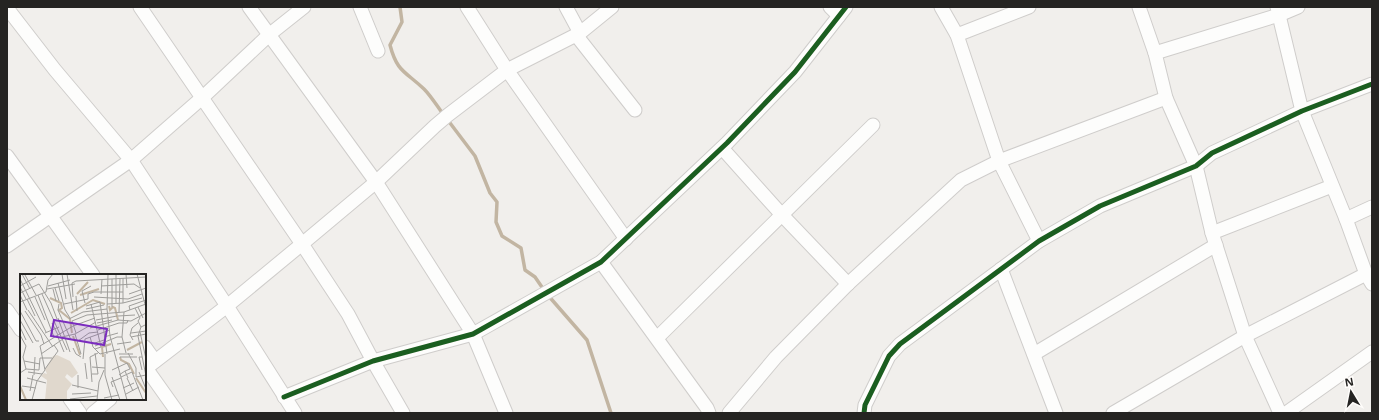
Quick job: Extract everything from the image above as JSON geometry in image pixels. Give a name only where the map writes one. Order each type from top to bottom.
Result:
[{"type":"street","points":[[140,7],[203,97],[348,314],[373,361],[404,413]]},
{"type":"street","points":[[249,7],[376,182],[473,334],[506,413]]},
{"type":"street","points":[[7,246],[131,160],[203,97],[270,34],[304,7]]},
{"type":"street","points":[[360,7],[378,51]]},
{"type":"street","points":[[467,7],[507,70],[626,239]]},
{"type":"street","points":[[566,7],[578,34],[635,110]]},
{"type":"street","points":[[149,366],[227,306],[376,182],[445,118],[507,70],[578,34],[612,7]]},
{"type":"street","points":[[941,7],[957,34],[999,161],[1039,241]]},
{"type":"street","points":[[957,34],[1029,7]]},
{"type":"street","points":[[1138,7],[1155,53],[1166,98],[1196,166],[1212,233],[1245,336],[1280,413]]},
{"type":"street","points":[[1155,53],[1278,11],[1298,7]]},
{"type":"street","points":[[7,8],[55,70],[131,160],[295,413]]},
{"type":"street","points":[[284,397],[373,361],[473,334],[601,262],[722,148],[795,72],[838,10]]},
{"type":"street","points":[[1113,413],[1245,336],[1369,279],[1302,111],[1278,11]]},
{"type":"street","points":[[864,413],[865,405],[889,356],[900,344],[1039,241],[1100,206],[1196,166],[1212,153],[1302,111],[1372,84]]},
{"type":"street","points":[[729,413],[776,358],[848,284],[961,180],[999,161],[1166,98]]},
{"type":"street","points":[[656,338],[873,125]]},
{"type":"street","points":[[722,148],[782,215],[848,284]]},
{"type":"street","points":[[7,156],[92,274]]},
{"type":"street","points":[[1212,233],[1332,186]]},
{"type":"street","points":[[1346,219],[1372,207]]},
{"type":"street","points":[[1034,354],[1216,245]]},
{"type":"street","points":[[601,262],[707,408],[709,413]]},
{"type":"street","points":[[1001,269],[1056,413]]},
{"type":"street","points":[[7,310],[20,329]]},
{"type":"street","points":[[146,352],[149,366],[178,413]]},
{"type":"street","points":[[1286,413],[1372,352]]},
{"type":"street","points":[[71,400],[80,413]]},
{"type":"street","points":[[93,413],[109,400]]},
{"type":"waterway","points":[[400,7],[402,22],[390,45],[393,54],[402,70],[427,92],[443,114]]},
{"type":"waterway","points":[[447,119],[475,156],[490,193],[497,202],[496,222],[502,236],[521,248],[525,270],[535,277],[546,293],[587,340],[611,413]]},
{"type":"cycle path","points":[[284,397],[373,361],[473,334],[601,262],[727,143],[795,72],[846,7]]},
{"type":"cycle path","points":[[864,413],[865,405],[889,356],[900,344],[1039,241],[1100,206],[1196,166],[1212,153],[1302,111],[1372,84]]}]
